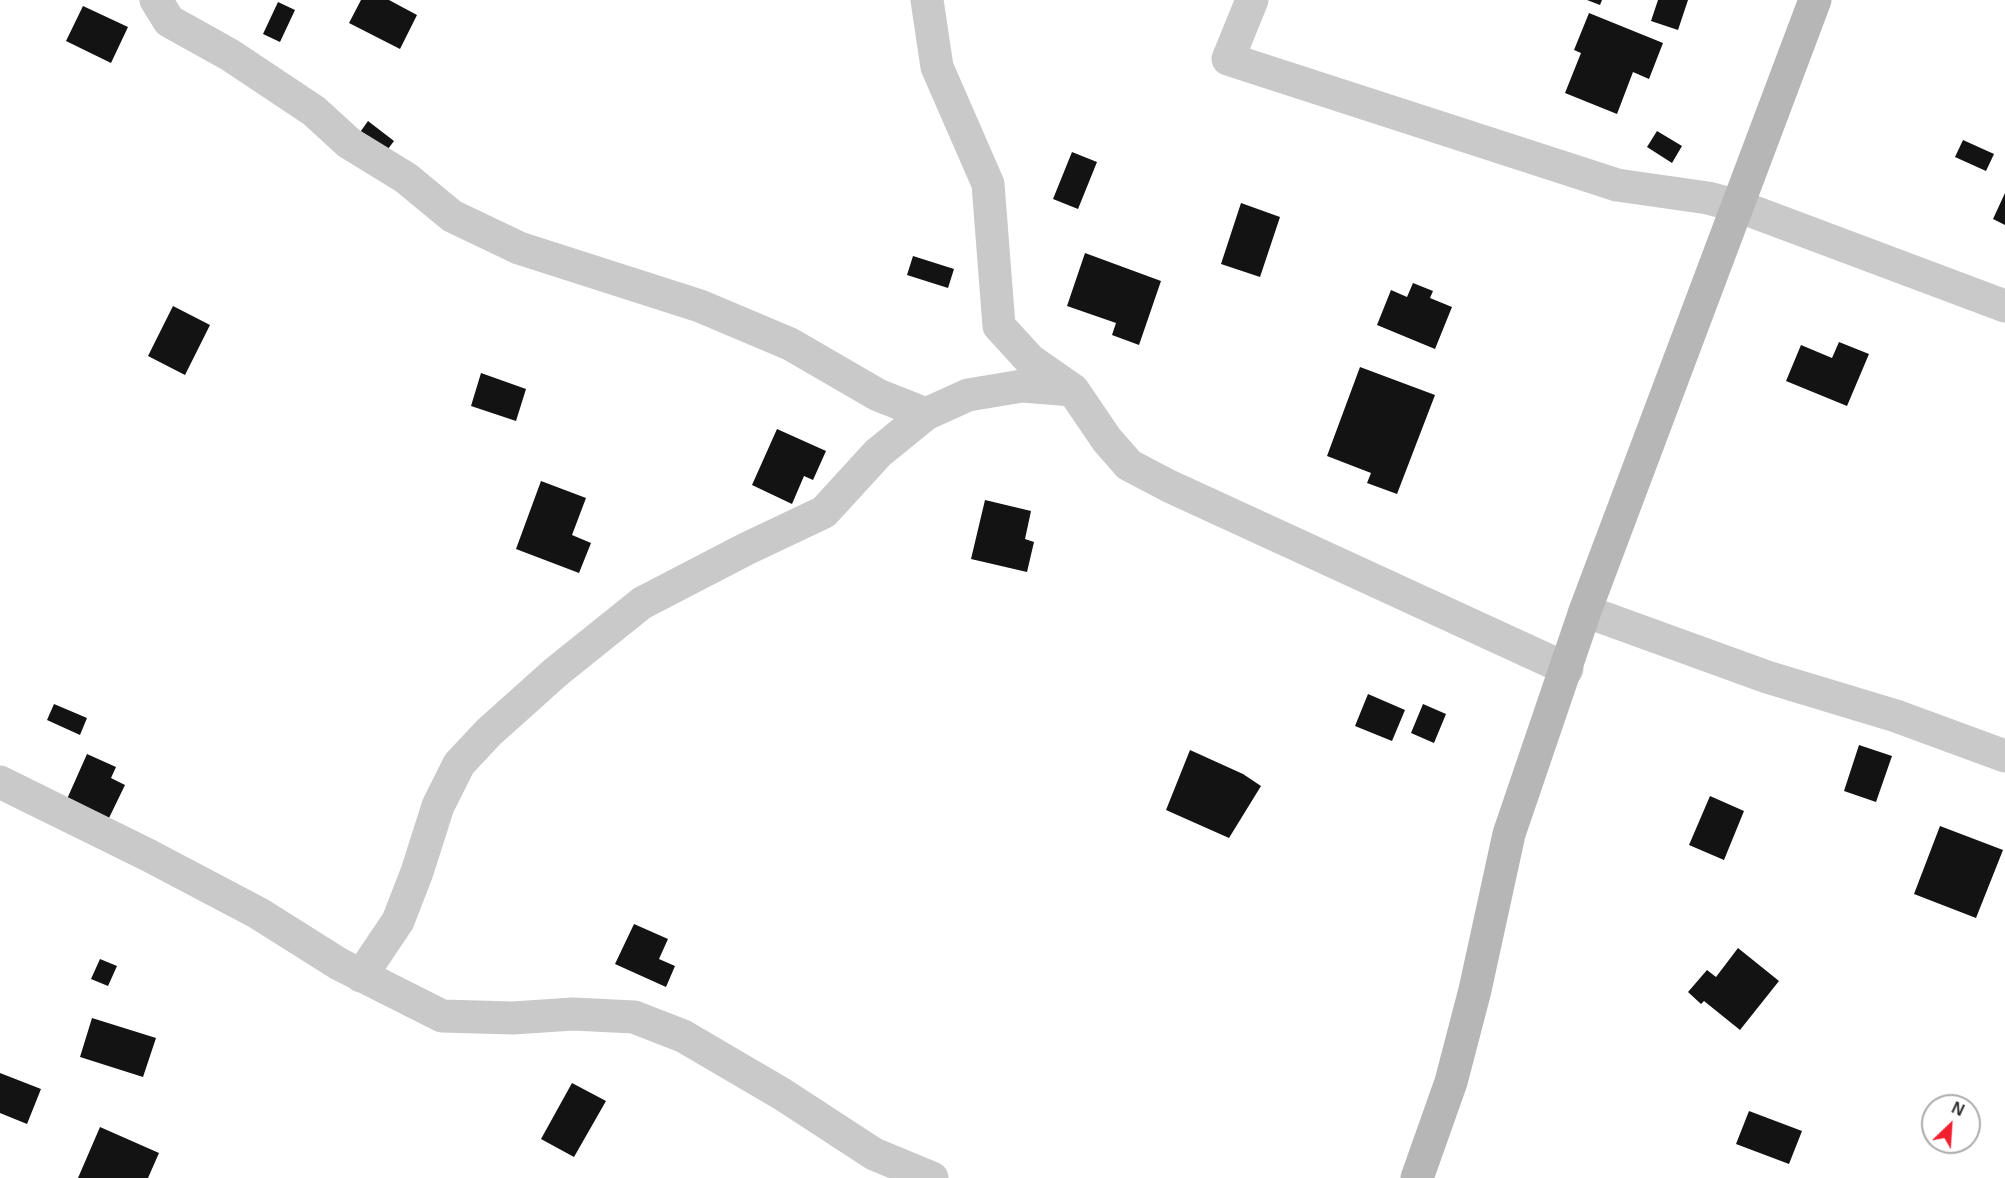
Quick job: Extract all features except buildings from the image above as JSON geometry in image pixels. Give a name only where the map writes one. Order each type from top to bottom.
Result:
[{"type":"street","points":[[156,0],[168,21],[230,55],[314,111],[349,143],[406,178],[452,216],[519,248],[700,306],[790,344],[878,395],[926,414]]},
{"type":"street","points":[[927,0],[937,67],[988,184],[999,326],[1030,360],[1073,390],[1107,440],[1129,465],[1168,486],[1567,669]]},
{"type":"street","points":[[1252,0],[1228,59],[1617,185],[1708,198],[1738,206],[2005,306]]},
{"type":"street","points":[[1418,1178],[1451,1082],[1509,834],[1585,611],[1815,0]]},
{"type":"street","points":[[362,976],[398,921],[417,872],[438,806],[459,764],[489,732],[555,672],[642,603],[824,512],[878,453],[926,414],[968,395],[1022,386],[1073,390]]},
{"type":"street","points":[[1585,611],[1767,678],[1896,716],[2005,756]]},
{"type":"street","points":[[0,782],[148,855],[258,913],[362,976],[442,1016],[513,1018],[573,1014],[634,1017],[683,1036],[782,1094],[874,1154],[932,1178]]}]
